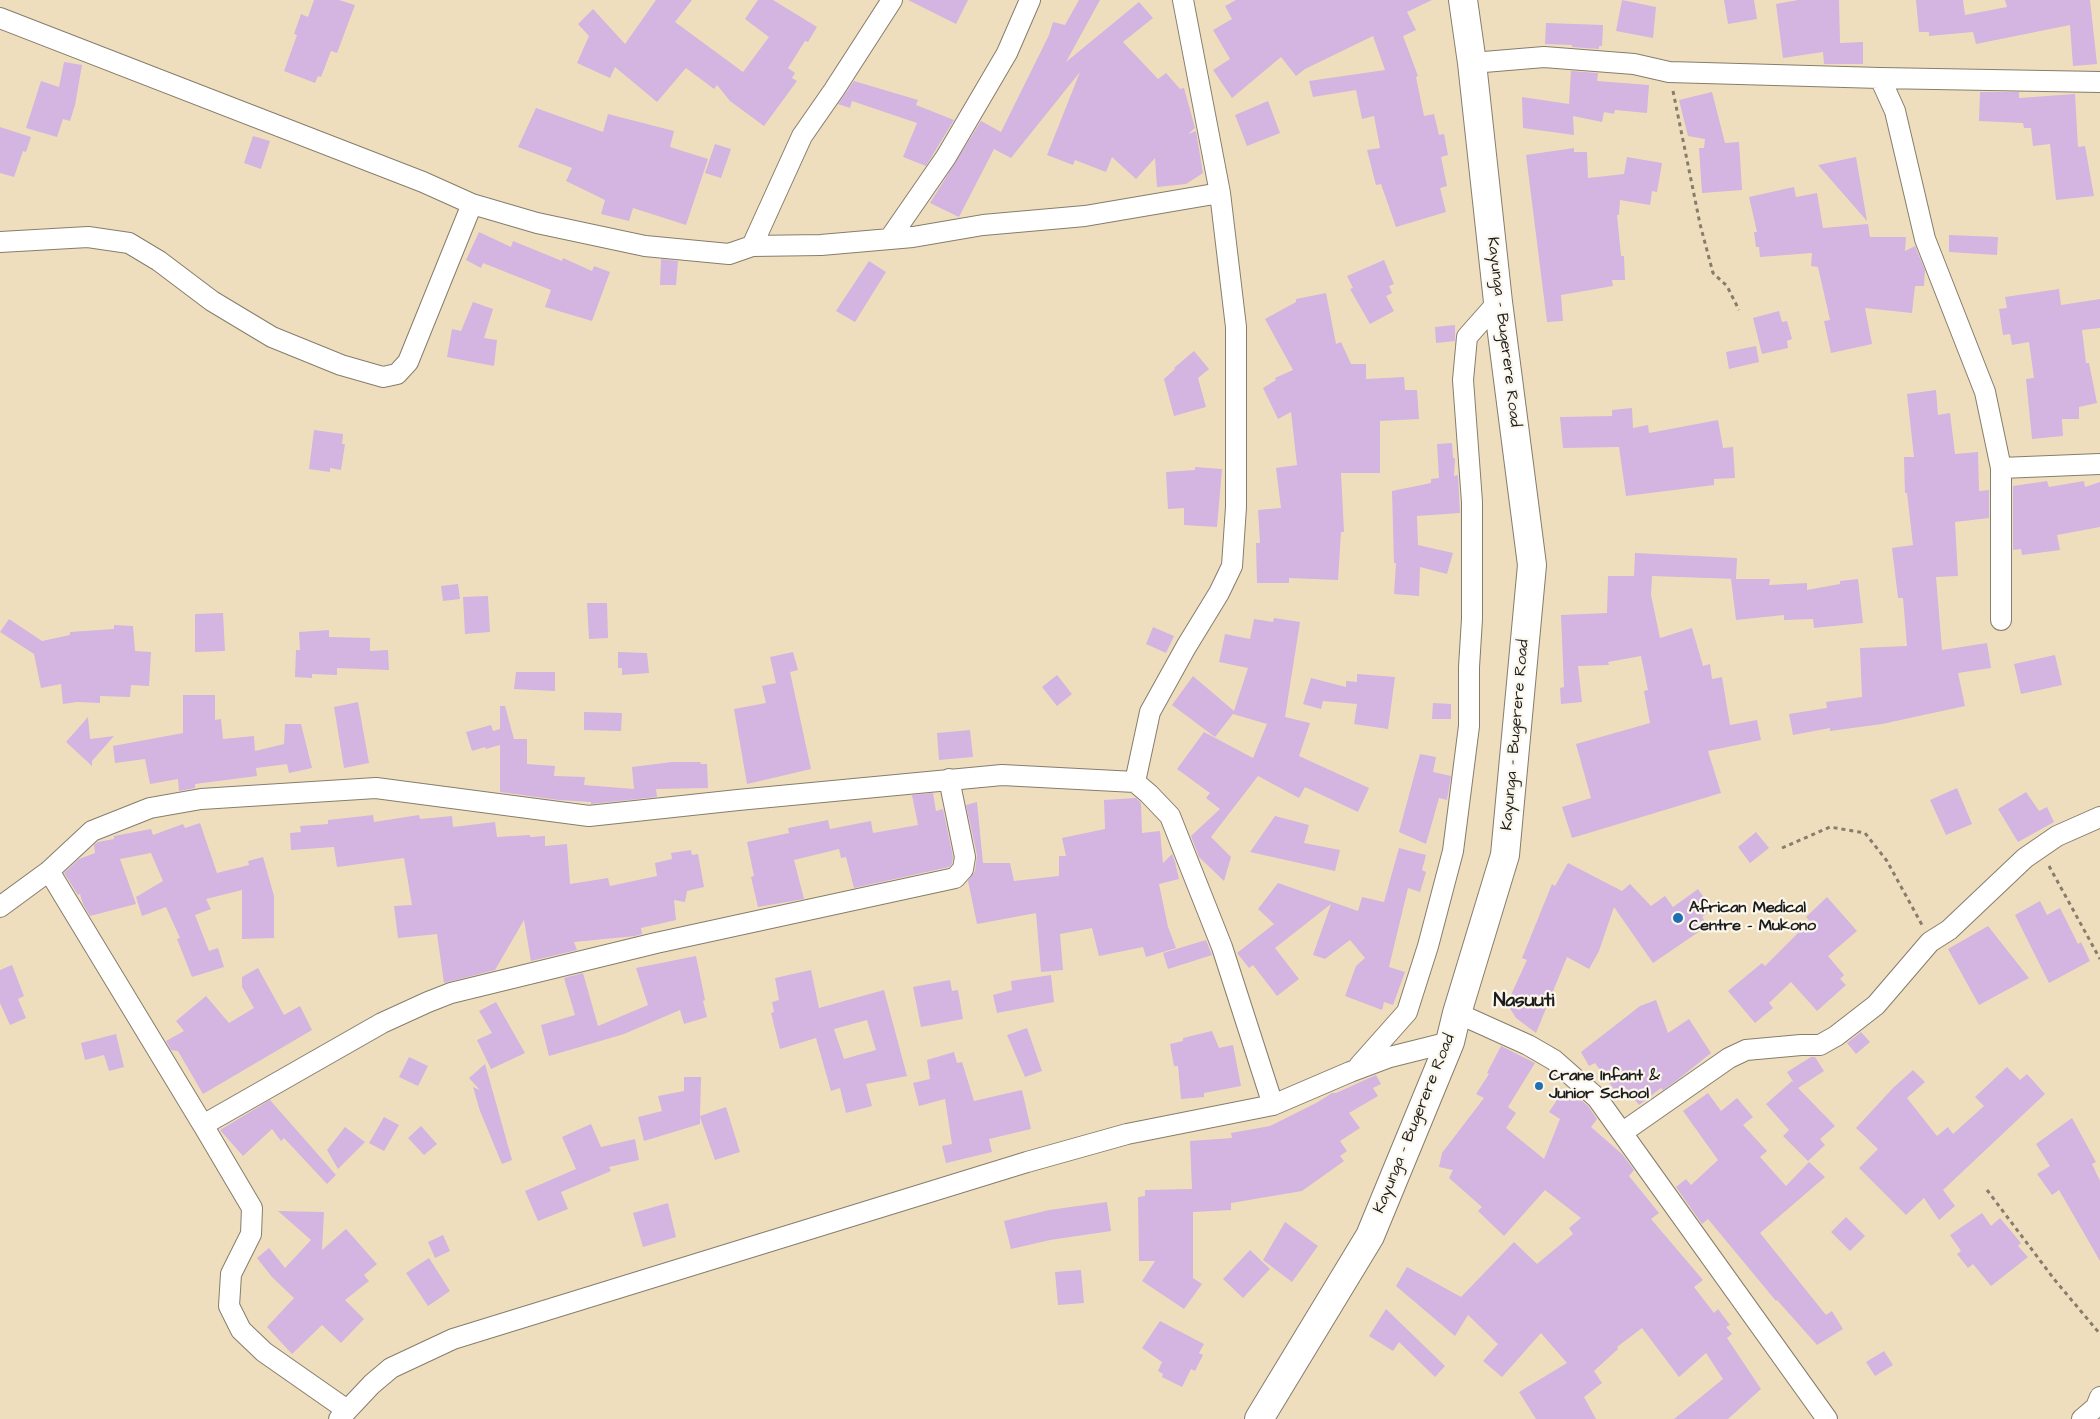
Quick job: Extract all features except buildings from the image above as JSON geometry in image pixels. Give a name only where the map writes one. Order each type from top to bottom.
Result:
[{"type":"main road","name":"Kayunga - Bugerere Road","points":[[1266,1415],[1370,1236],[1450,1042],[1505,855],[1532,565],[1498,302],[1472,63],[1463,0]]},
{"type":"street","points":[[752,246],[802,136],[892,0]]},
{"type":"street","points":[[890,238],[946,157],[1002,61],[1030,0]]},
{"type":"street","points":[[1135,782],[1150,712],[1219,593],[1232,566],[1236,507],[1236,327],[1220,192],[1183,0]]},
{"type":"street","points":[[0,18],[423,182],[472,204],[536,223],[645,246],[729,254],[752,246],[821,244],[912,237],[983,225],[1085,216],[1220,192]]},
{"type":"street","points":[[1472,63],[1544,57],[1634,64],[1669,72],[2100,82]]},
{"type":"street","points":[[1880,78],[1895,111],[1925,240],[1985,392],[2001,468],[2001,620]]},
{"type":"street","points":[[0,242],[88,237],[130,243],[159,261],[212,301],[272,337],[341,365],[383,377],[397,374],[408,362],[472,204]]},
{"type":"street","points":[[1356,1070],[1407,1012],[1428,946],[1453,851],[1469,726],[1469,667],[1472,619],[1472,502],[1463,380],[1467,337],[1498,302]]},
{"type":"street","points":[[2001,468],[2100,464]]},
{"type":"street","points":[[0,907],[49,871],[92,830],[150,808],[201,799],[376,788],[589,816],[1002,775],[1135,782],[1170,816],[1222,947],[1273,1105]]},
{"type":"street","points":[[203,1125],[382,1023],[428,1002],[451,994],[656,943],[956,878],[963,869],[965,857],[950,779]]},
{"type":"street","points":[[1623,1132],[1729,1058],[1746,1050],[1820,1045],[1836,1036],[1876,1005],[1930,942],[1949,930],[2025,858],[2057,836],[2100,817]]},
{"type":"street","points":[[49,871],[252,1208],[252,1234],[231,1274],[229,1306],[241,1330],[264,1352],[343,1414],[391,1368],[453,1338],[1036,1159],[1127,1134],[1273,1105],[1390,1057],[1450,1042]]},
{"type":"street","points":[[1457,1013],[1528,1045],[1554,1060],[1597,1098],[1827,1419]]},
{"type":"path","points":[[1669,72],[1700,224],[1713,273],[1727,286],[1739,310]]},
{"type":"path","points":[[1782,848],[1830,827],[1865,833],[1887,861],[1930,942]]},
{"type":"path","points":[[2040,848],[2100,960]]},
{"type":"path","points":[[1987,1190],[2054,1279],[2100,1334]]},
{"type":"place","name":"African Medical Centre - Mukono","points":[[1678,918]]},
{"type":"place","name":"Crane Infant & Junior School","points":[[1539,1086]]},
{"type":"district","name":"Nasuuti","points":[[1524,1002]]}]
